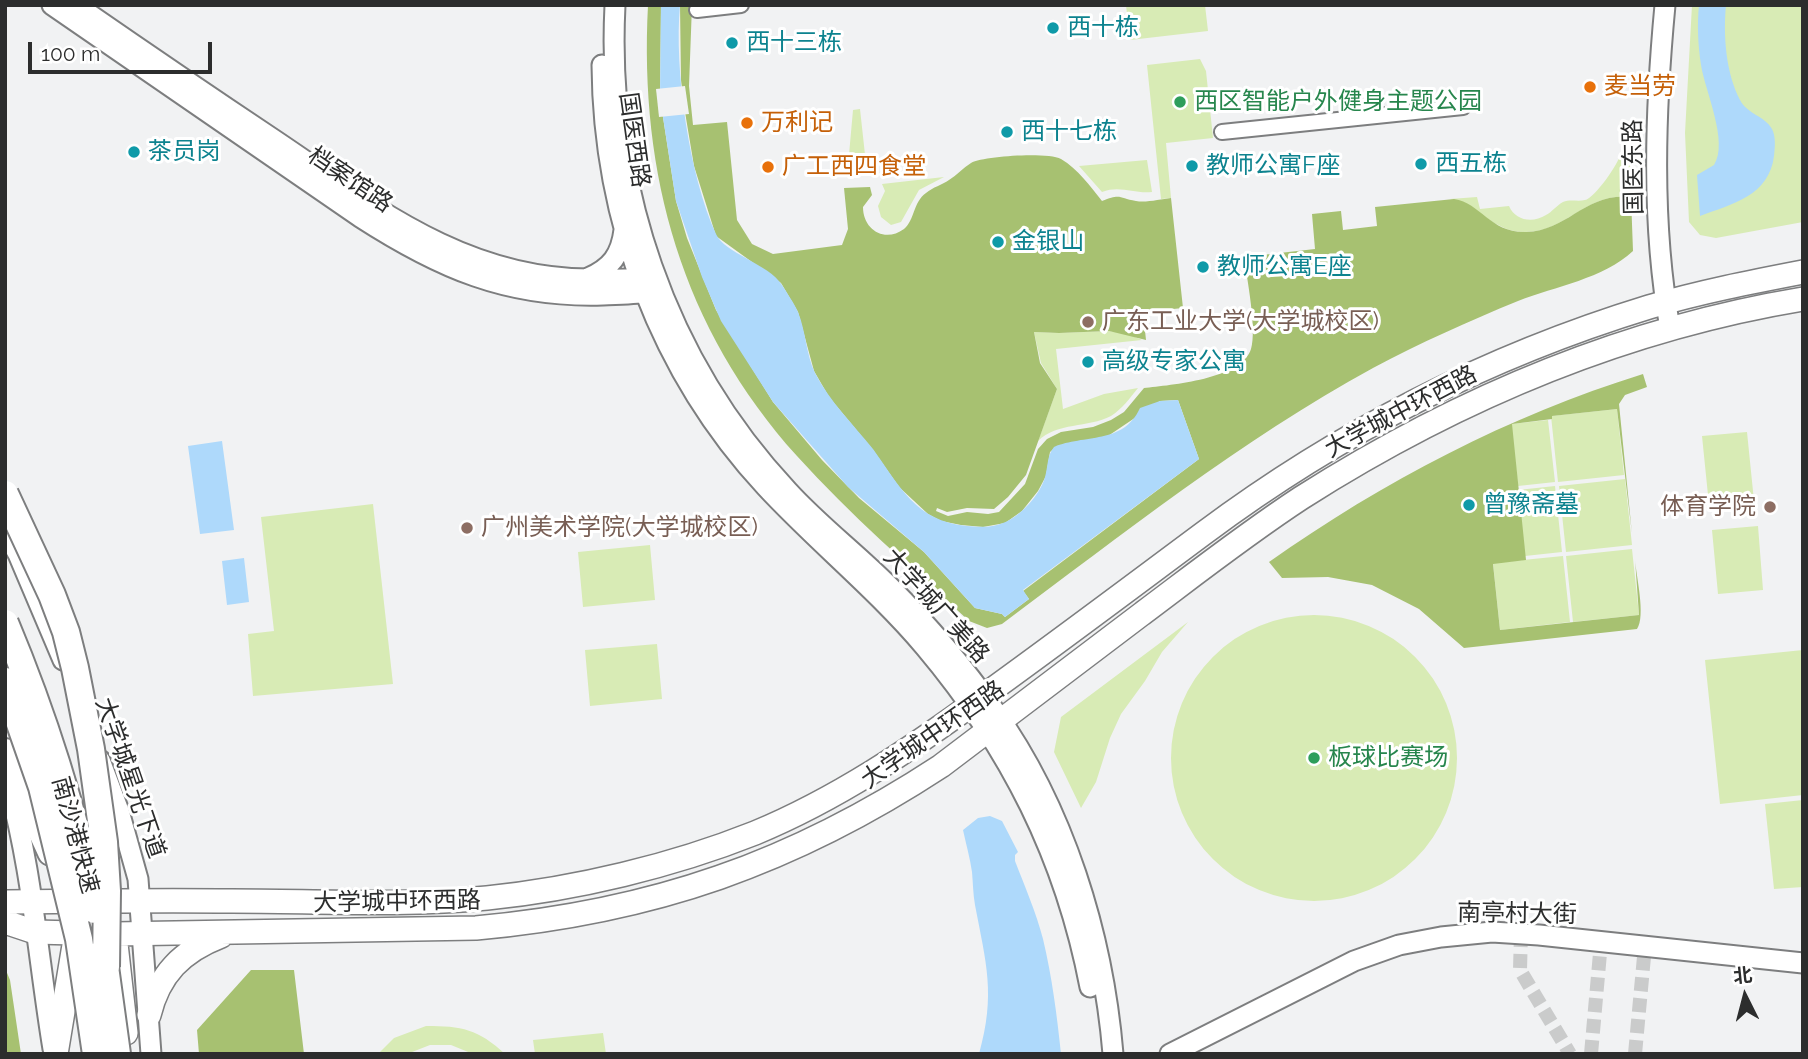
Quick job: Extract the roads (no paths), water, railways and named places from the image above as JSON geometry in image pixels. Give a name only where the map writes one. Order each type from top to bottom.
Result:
[{"type":"highway","points":[[5,494],[52,595],[66,632],[75,668],[91,749],[104,842],[107,891],[106,967]]},
{"type":"highway","name":"南沙港快速","points":[[5,623],[43,723],[68,800],[92,896],[106,967],[117,1054]]},
{"type":"highway","name":"南沙港快速","points":[[5,681],[43,787],[79,939],[96,1054]]},
{"type":"highway","points":[[5,752],[68,890]]},
{"type":"main road","name":"档案馆路","points":[[52,5],[360,217],[425,256],[467,275],[532,290],[580,295],[649,283]]},
{"type":"main road","name":"档案馆路","points":[[76,5],[381,211],[424,236],[468,257],[510,270],[535,275],[649,283]]},
{"type":"main road","name":"国医西路","points":[[604,5],[603,105],[609,158],[623,222],[649,283]]},
{"type":"main road","name":"国医西路","points":[[615,5],[614,55],[621,148],[649,283]]},
{"type":"main road","name":"国医东路","points":[[1665,5],[1657,155],[1670,328]]},
{"type":"main road","points":[[584,279],[614,261],[622,244],[623,222]]},
{"type":"main road","name":"大学城中环西路","points":[[5,902],[33,902],[68,890],[110,901],[141,902],[486,898],[638,870],[712,849],[809,808],[865,776],[977,701],[1233,512],[1299,467],[1436,390],[1516,355],[1666,302],[1803,272]]},
{"type":"main road","name":"大学城广美路","points":[[649,283],[706,386],[752,449],[790,493],[913,611],[1047,802],[1075,876],[1096,948],[1113,1054]]},
{"type":"main road","name":"大学城中环西路","points":[[5,922],[35,932],[115,934],[443,930],[489,927],[596,911],[670,895],[756,864],[831,831],[888,801],[941,766],[1270,519],[1337,476],[1409,436],[1519,381],[1628,341],[1670,328],[1803,299]]},
{"type":"main road","name":"大学城星光下道","points":[[5,531],[18,554],[57,644],[119,811],[135,865],[141,902],[151,1054]]},
{"type":"main road","points":[[5,648],[47,772],[64,845],[75,933],[55,1054]]},
{"type":"main road","points":[[80,706],[115,934],[127,1054]]},
{"type":"main road","name":"大学城广美路","points":[[995,726],[1015,774],[1035,812],[1063,882],[1086,965],[1100,1054]]},
{"type":"main road","points":[[5,774],[25,853],[55,1054]]},
{"type":"main road","points":[[149,1015],[156,991],[174,964],[196,947],[234,932]]},
{"type":"main road","name":"南亭村大街","points":[[1170,1054],[1354,961],[1399,946],[1441,937],[1492,932],[1530,934],[1803,963]]},
{"type":"street","points":[[697,10],[741,5]]},
{"type":"street","points":[[1222,132],[1463,107]]},
{"type":"water","points":[[661,5],[680,5],[679,60],[686,122],[698,182],[716,234],[728,247],[767,271],[782,285],[798,312],[812,366],[821,384],[911,500],[934,517],[949,523],[980,527],[1003,523],[1022,511],[1039,491],[1054,447],[1113,433],[1133,420],[1140,408],[1160,401],[1178,400],[1199,459],[1023,590],[1029,599],[1005,617],[975,608],[924,552],[848,487],[773,402],[721,321],[702,277],[676,201],[660,98]]},
{"type":"water","points":[[1699,5],[1726,5],[1725,29],[1731,78],[1743,105],[1769,125],[1775,142],[1771,170],[1757,189],[1736,202],[1700,216],[1697,175],[1714,165],[1719,143],[1715,116],[1701,65]]},
{"type":"water","points":[[222,441],[234,530],[200,534],[188,446]]},
{"type":"water","points":[[244,558],[249,602],[227,605],[222,561]]},
{"type":"water","points":[[990,816],[1002,821],[1018,852],[1015,861],[1037,919],[1046,953],[1061,1054],[979,1054],[987,1014],[987,979],[963,830],[978,818]]},
{"type":"tunnel","points":[[1521,933],[1520,970],[1570,1054]]},
{"type":"tunnel","points":[[1591,1054],[1601,942]]},
{"type":"tunnel","points":[[1635,1054],[1645,946]]},
{"type":"place","name":"西十栋","points":[[1053,28]]},
{"type":"place","name":"西十三栋","points":[[732,43]]},
{"type":"place","name":"麦当劳","points":[[1590,87]]},
{"type":"place","name":"西区智能户外健身主题公园","points":[[1180,102]]},
{"type":"place","name":"万利记","points":[[747,123]]},
{"type":"place","name":"西十七栋","points":[[1007,132]]},
{"type":"place","name":"茶员岗","points":[[134,152]]},
{"type":"place","name":"西五栋","points":[[1421,164]]},
{"type":"place","name":"教师公寓F座","points":[[1192,166]]},
{"type":"place","name":"广工西四食堂","points":[[768,167]]},
{"type":"place","name":"金银山","points":[[998,242]]},
{"type":"place","name":"教师公寓E座","points":[[1203,267]]},
{"type":"place","name":"广东工业大学(大学城校区)","points":[[1088,322]]},
{"type":"place","name":"高级专家公寓","points":[[1088,362]]},
{"type":"place","name":"曾豫斋墓","points":[[1469,505]]},
{"type":"place","name":"体育学院","points":[[1770,507]]},
{"type":"place","name":"广州美术学院(大学城校区)","points":[[467,528]]},
{"type":"place","name":"板球比赛场","points":[[1314,758]]}]
